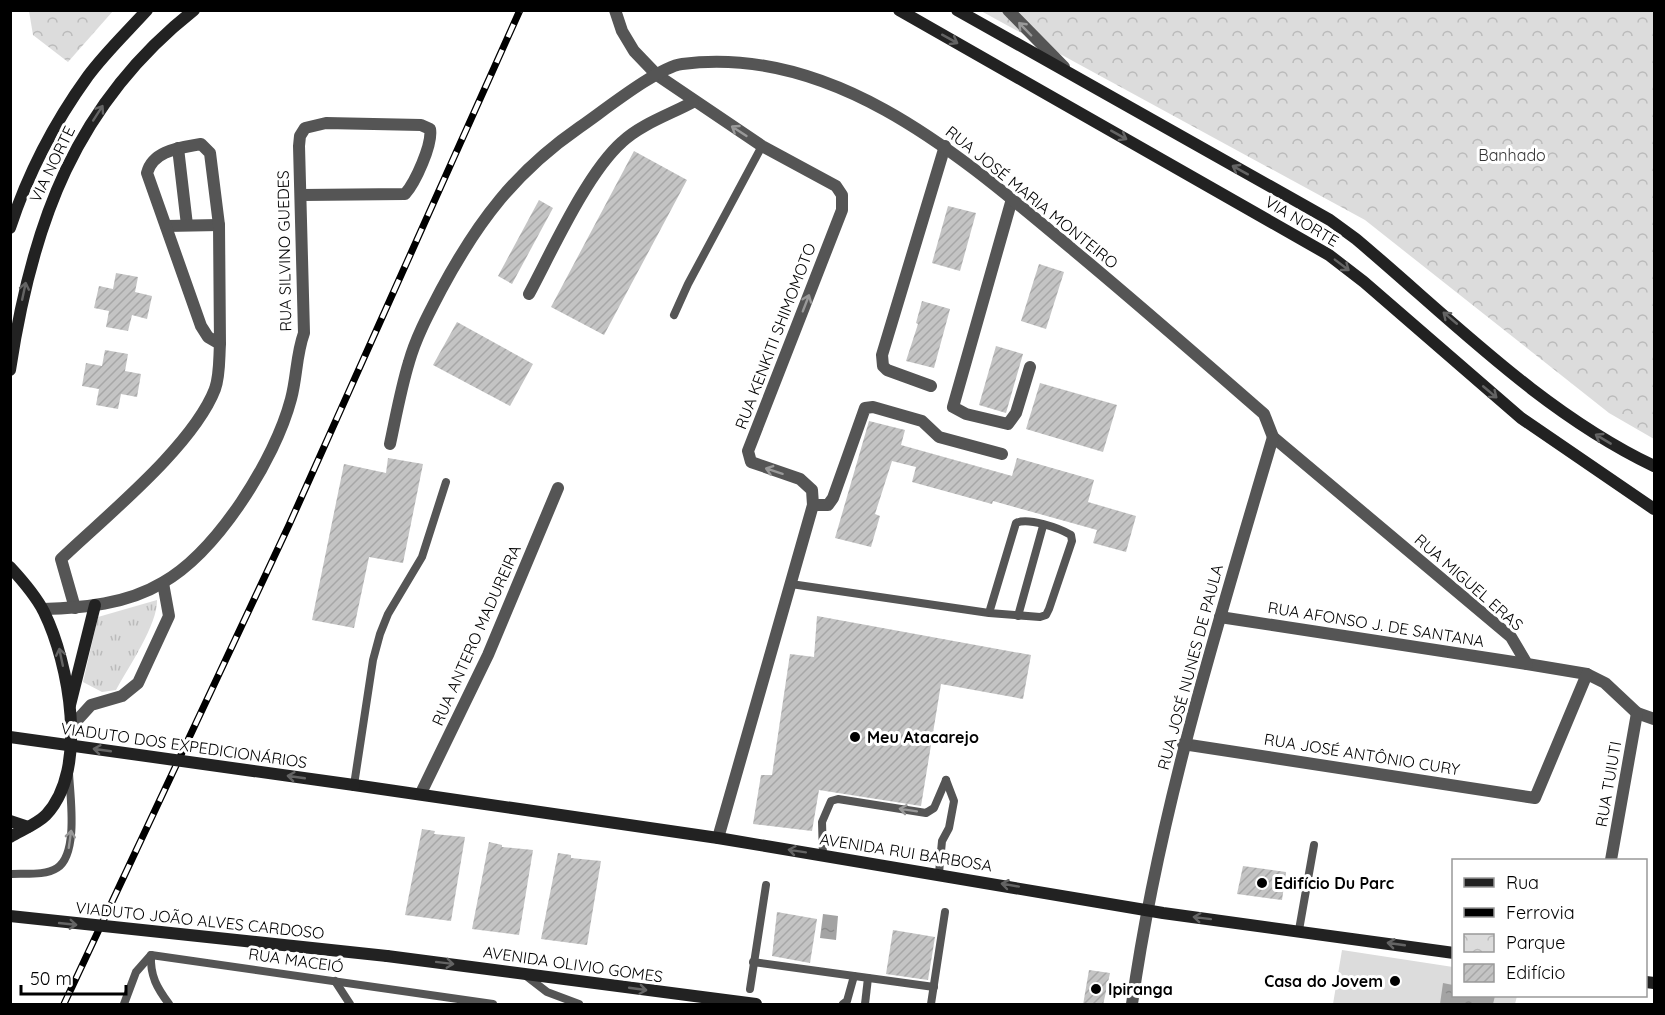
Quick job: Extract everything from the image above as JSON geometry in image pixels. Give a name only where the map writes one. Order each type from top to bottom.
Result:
[{"type":"main road","name":"VIA NORTE","points":[[10,228],[21,194],[51,131],[89,75],[147,10]]},
{"type":"main road","name":"VIA NORTE","points":[[10,370],[28,274],[50,203],[78,143],[113,90],[168,31],[194,10]]},
{"type":"main road","name":"VIA NORTE","points":[[899,10],[1329,255],[1364,282],[1521,418],[1654,509]]},
{"type":"main road","name":"VIA NORTE","points":[[957,10],[1336,225],[1536,392],[1580,425],[1618,448],[1654,465]]},
{"type":"main road","points":[[10,837],[45,816],[55,802],[68,770],[70,727],[65,675],[59,647],[43,609],[12,567]]},
{"type":"main road","points":[[68,712],[95,605]]},
{"type":"main road","name":"VIADUTO DOS EXPEDICIONÁRIOS","points":[[10,737],[354,785]]},
{"type":"main road","name":"AVENIDA RUI BARBOSA","points":[[354,785],[718,838],[1147,909],[1452,952]]},
{"type":"main road","points":[[10,821],[28,827]]},
{"type":"main road","name":"VIADUTO JOÃO ALVES CARDOSO","points":[[10,916],[48,922],[387,956]]},
{"type":"main road","name":"AVENIDA OLIVIO GOMES","points":[[387,956],[756,1005]]},
{"type":"street","name":"RUA KENKITI SHIMOMOTO","points":[[615,10],[622,31],[634,51],[657,75],[693,102],[762,146],[836,186],[842,195],[842,210],[748,451],[751,462],[800,479],[812,490],[813,505]]},
{"type":"street","points":[[1008,10],[1074,76]]},
{"type":"street","name":"RUA JOSÉ MARIA MONTEIRO","points":[[390,444],[409,362],[417,338],[476,228],[513,183],[560,141],[657,75],[678,64],[734,62],[777,69],[837,86],[945,146],[1012,199],[1264,414],[1273,437]]},
{"type":"street","points":[[529,294],[569,218],[612,152],[634,133],[693,102]]},
{"type":"street","name":"RUA SILVINO GUEDES","points":[[43,609],[95,605],[163,583],[190,562],[232,516],[254,479],[287,410],[298,350],[304,333],[299,146],[300,136],[305,128],[314,124],[337,123],[421,125],[430,129],[431,140],[409,190],[399,196],[302,195]]},
{"type":"street","points":[[75,608],[61,559],[136,489],[188,434],[216,387],[220,344],[219,225],[210,153],[201,144],[178,148],[156,157],[150,163],[147,173],[201,326],[208,337],[220,344]]},
{"type":"street","points":[[932,386],[887,370],[882,355],[945,146]]},
{"type":"street","points":[[178,148],[187,225]]},
{"type":"street","points":[[1012,199],[953,406],[966,414],[1008,424],[1016,413],[1030,367]]},
{"type":"street","points":[[166,226],[219,225]]},
{"type":"street","points":[[718,838],[813,505],[828,505],[833,498],[865,408],[873,407],[922,421],[939,437],[1002,454]]},
{"type":"street","name":"RUA JOSÉ NUNES DE PAULA","points":[[1132,1005],[1147,909],[1183,744],[1273,437]]},
{"type":"street","name":"RUA MIGUEL ERAS","points":[[1273,437],[1511,637],[1527,664]]},
{"type":"street","name":"RUA ANTERO MADUREIRA","points":[[421,793],[488,655],[558,488]]},
{"type":"street","points":[[70,727],[91,705],[122,696],[138,683],[169,616],[163,583]]},
{"type":"street","name":"RUA AFONSO J. DE SANTANA","points":[[1220,617],[1527,664]]},
{"type":"street","points":[[1527,664],[1587,674],[1605,683],[1637,713],[1654,719]]},
{"type":"street","name":"RUA JOSÉ ANTÔNIO CURY","points":[[1183,744],[1535,798],[1587,674]]},
{"type":"street","name":"RUA TUIUTI","points":[[1611,859],[1637,713]]},
{"type":"lane","points":[[674,315],[688,284],[762,146]]},
{"type":"lane","points":[[354,785],[373,660],[380,634],[388,614],[422,557],[446,482]]},
{"type":"lane","points":[[791,584],[989,613],[1040,617],[1046,615],[1072,541],[1066,532],[1020,520],[1013,527],[989,613]]},
{"type":"lane","points":[[1018,616],[1043,526]]},
{"type":"lane","points":[[10,874],[42,872],[58,868],[67,855],[72,825],[68,770]]},
{"type":"lane","points":[[823,855],[822,822],[831,801],[838,799],[926,813],[934,808],[946,780],[954,801],[949,828],[942,841],[939,873]]},
{"type":"lane","points":[[1299,930],[1314,845]]},
{"type":"lane","points":[[750,989],[766,885]]},
{"type":"lane","points":[[932,1005],[945,912]]},
{"type":"lane","points":[[124,1005],[136,972],[151,955]]},
{"type":"lane","points":[[151,955],[151,969],[155,985],[169,1005]]},
{"type":"lane","name":"RUA MACEIÓ","points":[[151,955],[493,1005]]},
{"type":"lane","points":[[753,962],[934,987]]},
{"type":"lane","points":[[522,973],[547,992],[579,1005]]},
{"type":"lane","points":[[843,1005],[847,1001],[854,976]]},
{"type":"lane","points":[[865,1005],[868,978]]},
{"type":"lane","points":[[335,981],[350,1005]]},
{"type":"green space","points":[[29,10],[113,11],[68,62],[33,35]]},
{"type":"green space","name":"Banhado","points":[[981,11],[1654,11],[1654,439],[1609,413],[1365,220]]},
{"type":"green space","points":[[157,600],[148,633],[116,690],[102,692],[83,682],[98,617]]},
{"type":"green space","name":"Casa do Jovem","points":[[1342,950],[1452,967],[1452,997],[1517,997],[1515,1004],[1333,1004]]},
{"type":"water","points":[[823,914],[838,916],[836,940],[820,938]]},
{"type":"water","points":[[1443,983],[1452,985],[1452,997],[1495,997],[1493,1004],[1440,1004]]},
{"type":"building","points":[[634,151],[687,180],[604,335],[551,307]]},
{"type":"building","points":[[539,200],[553,208],[512,284],[498,276]]},
{"type":"building","points":[[948,206],[976,213],[960,271],[932,263]]},
{"type":"building","points":[[1039,264],[1064,272],[1046,329],[1021,321]]},
{"type":"building","points":[[116,273],[138,277],[135,292],[152,296],[147,319],[132,315],[128,331],[106,327],[109,311],[94,308],[99,286],[113,289]]},
{"type":"building","points":[[922,301],[950,309],[934,368],[906,361],[918,324],[916,323]]},
{"type":"building","points":[[457,322],[533,364],[510,406],[433,365]]},
{"type":"building","points":[[996,346],[1023,354],[1006,413],[979,405]]},
{"type":"building","points":[[105,350],[128,354],[125,371],[141,374],[137,397],[121,394],[118,409],[96,405],[99,389],[82,386],[86,363],[102,366]]},
{"type":"building","points":[[1040,383],[1117,405],[1103,452],[1026,429]]},
{"type":"building","points":[[869,421],[905,430],[901,445],[1012,476],[1017,458],[1094,480],[1088,502],[1136,516],[1126,552],[1093,543],[1097,530],[993,501],[992,504],[912,482],[916,467],[892,461],[875,514],[880,516],[871,547],[835,538]]},
{"type":"building","points":[[388,458],[423,464],[403,563],[369,557],[354,628],[312,620],[344,464],[386,473]]},
{"type":"building","name":"Meu Atacarejo","points":[[817,616],[1031,655],[1023,699],[941,684],[921,806],[819,790],[812,831],[753,824],[761,775],[772,775],[790,654],[814,657]]},
{"type":"building","points":[[422,829],[435,831],[434,834],[465,837],[451,921],[405,915]]},
{"type":"building","points":[[489,842],[502,845],[502,847],[533,850],[519,935],[472,929]]},
{"type":"building","points":[[558,853],[571,855],[571,858],[601,861],[587,945],[541,939]]},
{"type":"building","name":"Edifício Du Parc","points":[[1243,866],[1286,872],[1282,900],[1237,894]]},
{"type":"building","points":[[777,912],[817,919],[810,963],[772,956]]},
{"type":"building","points":[[893,930],[935,937],[928,980],[886,974]]},
{"type":"building","name":"Ipiranga","points":[[1089,970],[1110,973],[1103,1005],[1083,1005]]},
{"type":"railway","points":[[64,1004],[289,525],[520,10]]},
{"type":"place","name":"Meu Atacarejo","points":[[855,737]]},
{"type":"place","name":"Edifício Du Parc","points":[[1262,883]]},
{"type":"place","name":"Casa do Jovem","points":[[1395,981]]},
{"type":"place","name":"Ipiranga","points":[[1096,989]]}]
